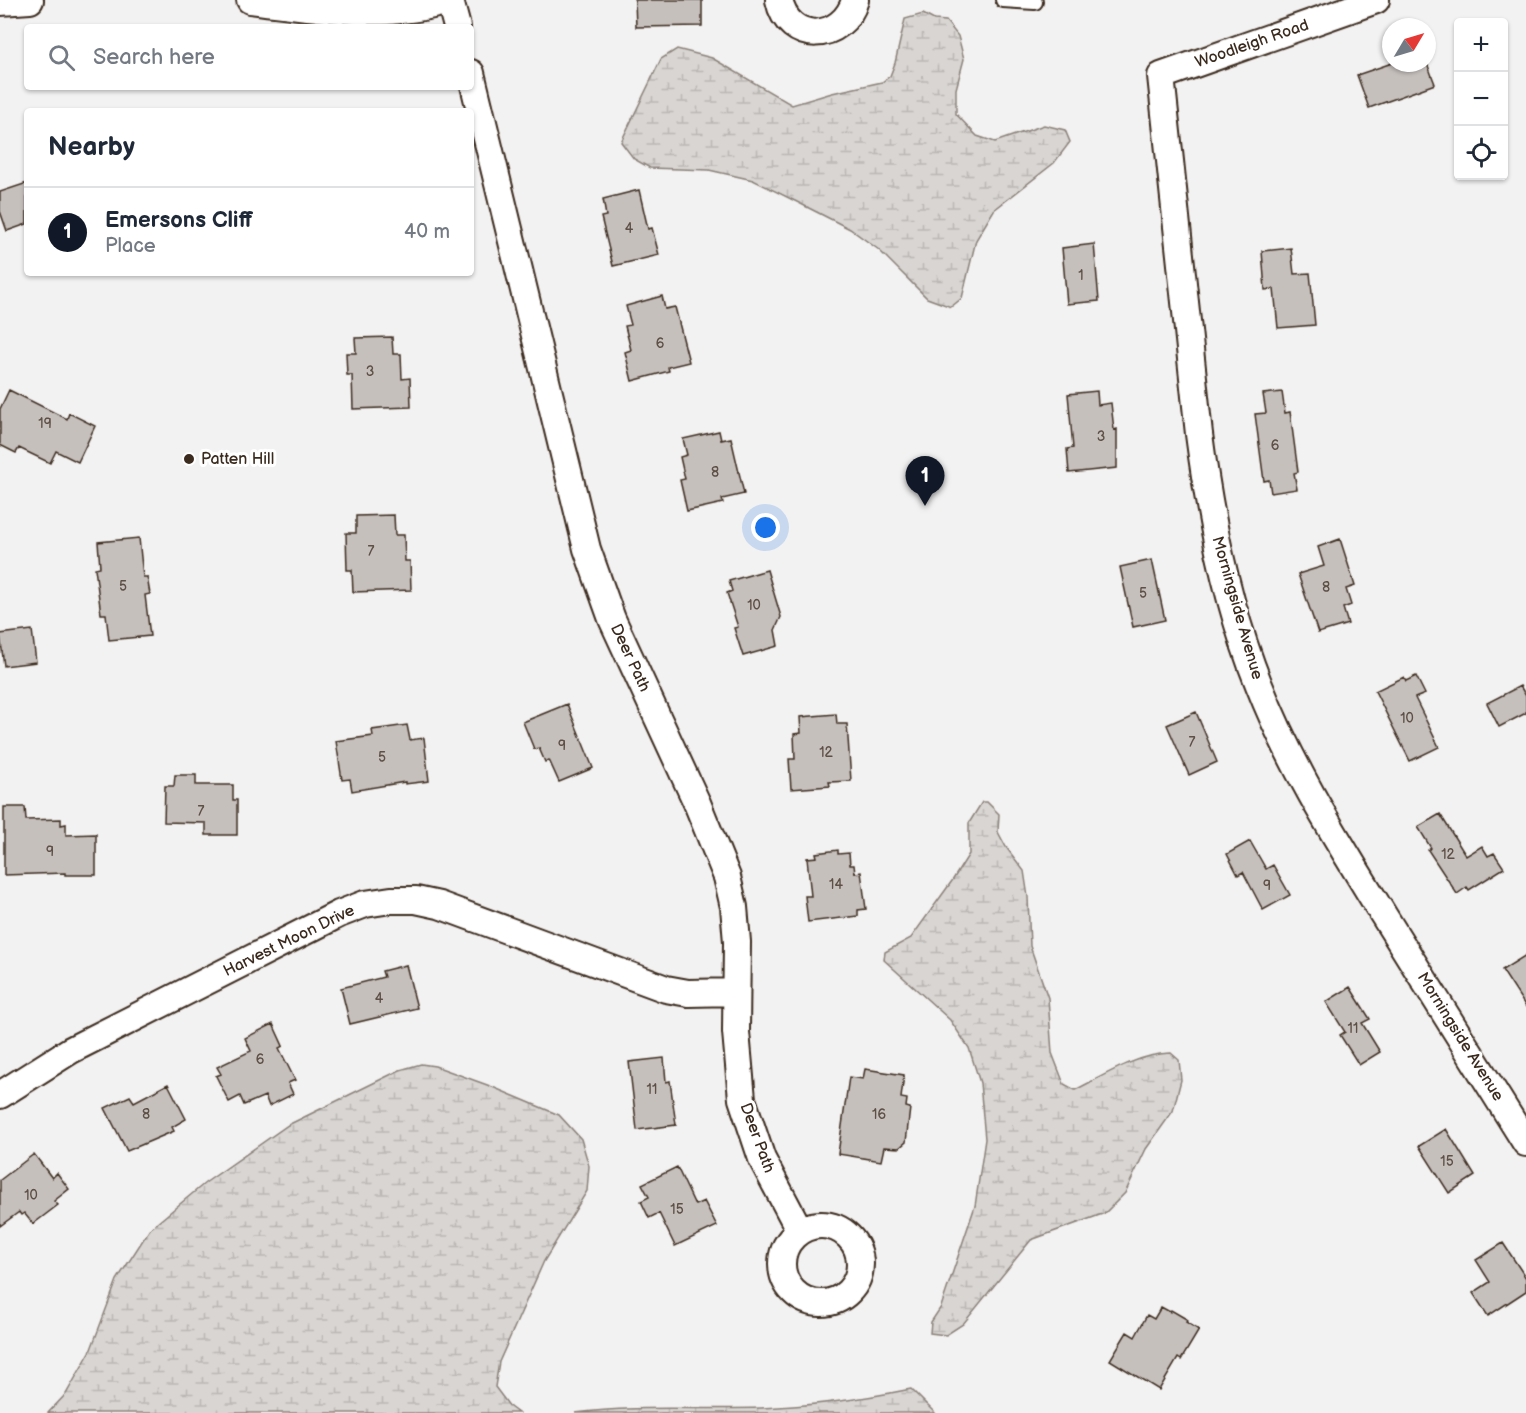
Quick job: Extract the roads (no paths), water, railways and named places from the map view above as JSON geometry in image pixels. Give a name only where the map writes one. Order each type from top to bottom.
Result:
[{"type":"street","points":[[0,2],[30,0]]},
{"type":"street","points":[[250,0],[349,12],[384,12],[420,8],[451,0],[457,24]]},
{"type":"street","points":[[779,0],[786,18],[796,27],[806,32],[821,33],[833,30],[844,22],[855,0]]},
{"type":"street","name":"Woodleigh Road","points":[[1161,75],[1376,0]]},
{"type":"street","name":"Morningside Avenue","points":[[1161,75],[1206,488],[1216,538],[1242,638],[1277,727],[1313,798],[1526,1143]]},
{"type":"street","name":"Deer Path","points":[[474,85],[587,549],[612,619],[702,813],[727,877],[734,907],[737,942],[738,1066],[742,1099],[762,1159],[800,1231]]},
{"type":"street","name":"Harvest Moon Drive","points":[[0,1095],[71,1050],[314,927],[365,904],[391,900],[416,900],[448,907],[666,989],[688,993],[736,992]]},
{"type":"lane","points":[[1003,0],[1035,2]]},
{"type":"place","name":"Patten Hill","points":[[189,459]]},
{"type":"place","name":"Emersons Cliff","points":[[925,506]]}]
